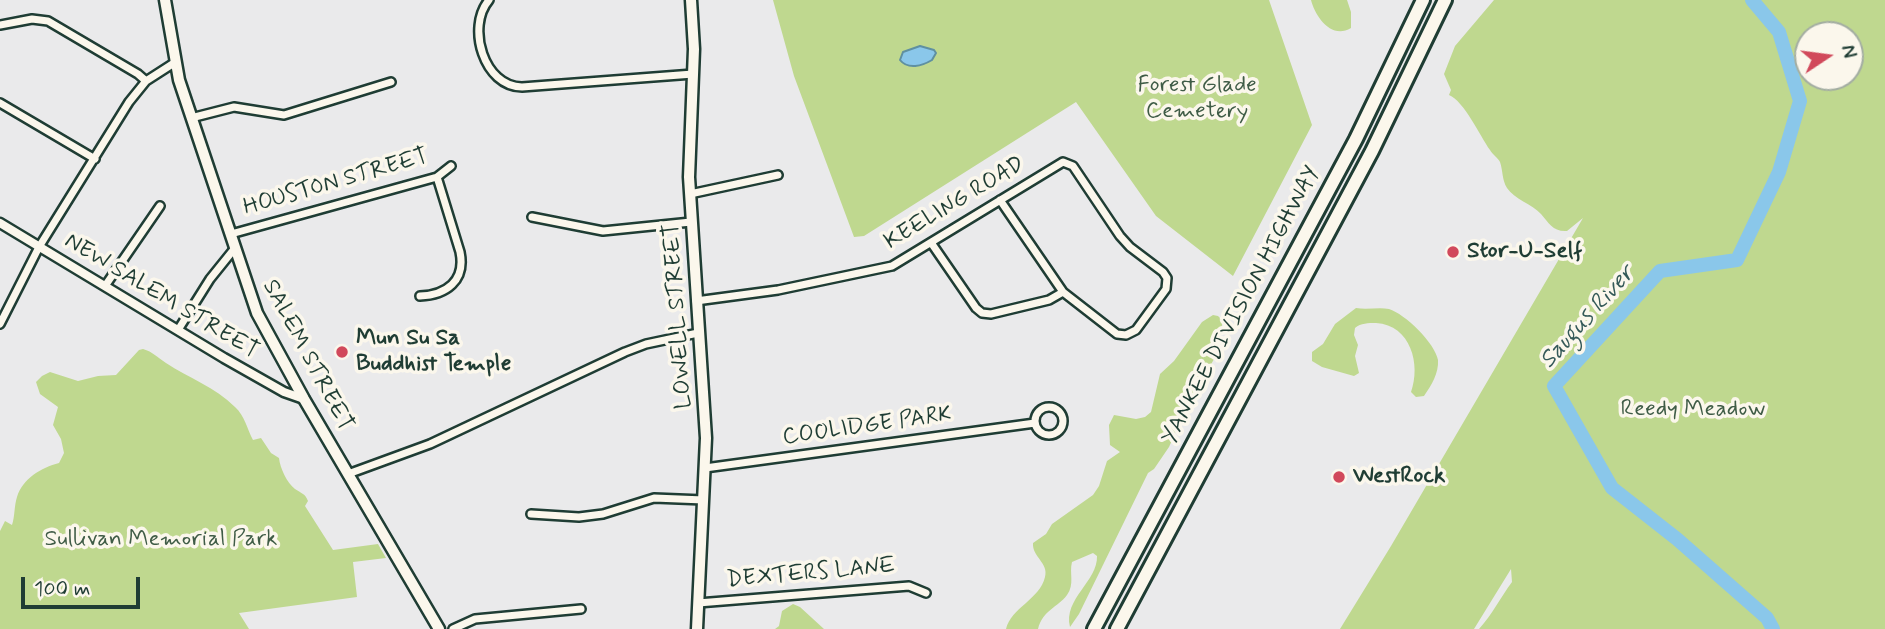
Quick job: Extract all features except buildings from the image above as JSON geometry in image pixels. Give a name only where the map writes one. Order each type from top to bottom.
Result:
[{"type":"highway","name":"YANKEE DIVISION HIGHWAY","points":[[1094,629],[1349,151],[1423,0]]},
{"type":"highway","name":"YANKEE DIVISION HIGHWAY","points":[[1117,629],[1373,151],[1445,0]]},
{"type":"main road","name":"SALEM STREET","points":[[165,0],[174,63],[257,313],[304,399],[439,629]]},
{"type":"main road","name":"LOWELL STREET","points":[[691,0],[694,26],[690,194],[706,430],[697,629]]},
{"type":"street","points":[[489,0],[479,17],[479,37],[490,71],[507,85],[522,87],[693,74]]},
{"type":"street","points":[[0,25],[32,19],[48,21],[146,81]]},
{"type":"street","points":[[0,324],[39,247],[130,102],[146,81],[174,63]]},
{"type":"street","points":[[191,118],[234,107],[284,116],[391,82]]},
{"type":"street","points":[[0,103],[95,159]]},
{"type":"street","name":"KEELING ROAD","points":[[696,301],[778,290],[888,267],[932,244],[1057,164],[1066,162],[1073,166],[1124,241],[1163,272],[1167,280],[1166,289],[1136,330],[1126,335],[1115,332],[1063,292]]},
{"type":"street","name":"HOUSTON STREET","points":[[231,234],[437,177],[451,166]]},
{"type":"street","points":[[690,194],[778,175]]},
{"type":"street","points":[[420,296],[438,295],[449,288],[458,278],[462,265],[437,177]]},
{"type":"street","points":[[932,244],[982,313],[991,314],[1048,300],[1063,292],[1000,200]]},
{"type":"street","points":[[105,286],[160,206]]},
{"type":"street","points":[[532,217],[603,231],[691,222]]},
{"type":"street","name":"NEW SALEM STREET","points":[[0,223],[284,392],[304,399]]},
{"type":"street","points":[[178,330],[210,279],[235,248]]},
{"type":"street","points":[[348,474],[442,439],[625,352],[646,344],[698,333]]},
{"type":"street","points":[[284,392],[289,372]]},
{"type":"street","name":"COOLIDGE PARK","points":[[1046,407],[1057,410],[1063,419],[1060,429],[1051,435],[1041,433],[1035,424],[1037,413],[1046,407]]},
{"type":"street","name":"COOLIDGE PARK","points":[[705,468],[1035,424]]},
{"type":"street","points":[[531,514],[579,517],[654,498],[704,500]]},
{"type":"street","name":"DEXTERS LANE","points":[[698,603],[907,586],[926,593]]},
{"type":"street","points":[[453,629],[474,619],[581,609]]},
{"type":"green space","name":"Forest Glade Cemetery","points":[[773,0],[1269,0],[1312,125],[1233,276],[1156,216],[1076,102],[864,236],[854,237],[794,76]]},
{"type":"green space","points":[[1311,0],[1347,0],[1351,12],[1351,28],[1344,31],[1331,29],[1320,19]]},
{"type":"green space","name":"Reedy Meadow","points":[[1494,0],[1885,0],[1885,629],[1479,629],[1512,582],[1511,569],[1474,629],[1340,629],[1583,218],[1567,231],[1558,230],[1507,188],[1499,160],[1491,152],[1466,111],[1449,95],[1451,90],[1444,74],[1455,46]]},
{"type":"green space","points":[[1356,308],[1389,309],[1396,312],[1425,338],[1436,353],[1438,365],[1434,379],[1424,396],[1416,397],[1411,392],[1414,359],[1405,339],[1388,325],[1367,323],[1355,328],[1354,335],[1358,345],[1355,356],[1359,373],[1354,376],[1322,367],[1312,361],[1312,352],[1323,344],[1335,324]]},
{"type":"green space","points":[[1213,315],[1223,321],[1214,359],[1169,447],[1154,469],[1148,473],[1079,614],[1070,627],[1071,608],[1096,565],[1097,556],[1093,553],[1072,562],[1069,591],[1043,617],[1038,629],[1006,629],[1014,615],[1038,591],[1045,577],[1045,568],[1033,548],[1033,543],[1046,534],[1052,524],[1093,495],[1099,486],[1107,461],[1120,452],[1110,445],[1109,425],[1114,415],[1136,419],[1151,412],[1160,374],[1174,361],[1202,322]]},
{"type":"green space","name":"Sullivan Memorial Park","points":[[143,349],[210,388],[238,411],[244,418],[253,440],[261,438],[271,453],[279,458],[289,483],[306,496],[308,501],[305,506],[333,550],[378,544],[386,558],[353,562],[357,597],[239,613],[249,629],[0,629],[0,531],[5,521],[12,525],[17,497],[28,479],[59,463],[64,453],[61,439],[53,425],[58,407],[40,394],[36,382],[50,372],[78,381],[116,375]]},
{"type":"green space","points":[[793,604],[824,629],[775,629],[779,626],[782,611]]},
{"type":"water","points":[[920,46],[934,50],[936,53],[932,60],[915,66],[900,60],[903,52]]},
{"type":"waterway","name":"Saugus River","points":[[1752,0],[1779,32],[1800,101],[1779,172],[1737,260],[1660,271],[1554,386],[1612,488],[1677,539],[1767,618],[1773,629]]},
{"type":"place","name":"Stor-U-Self","points":[[1453,252]]},
{"type":"place","name":"Mun Su Sa Buddhist Temple","points":[[342,352]]},
{"type":"place","name":"WestRock","points":[[1339,477]]}]
